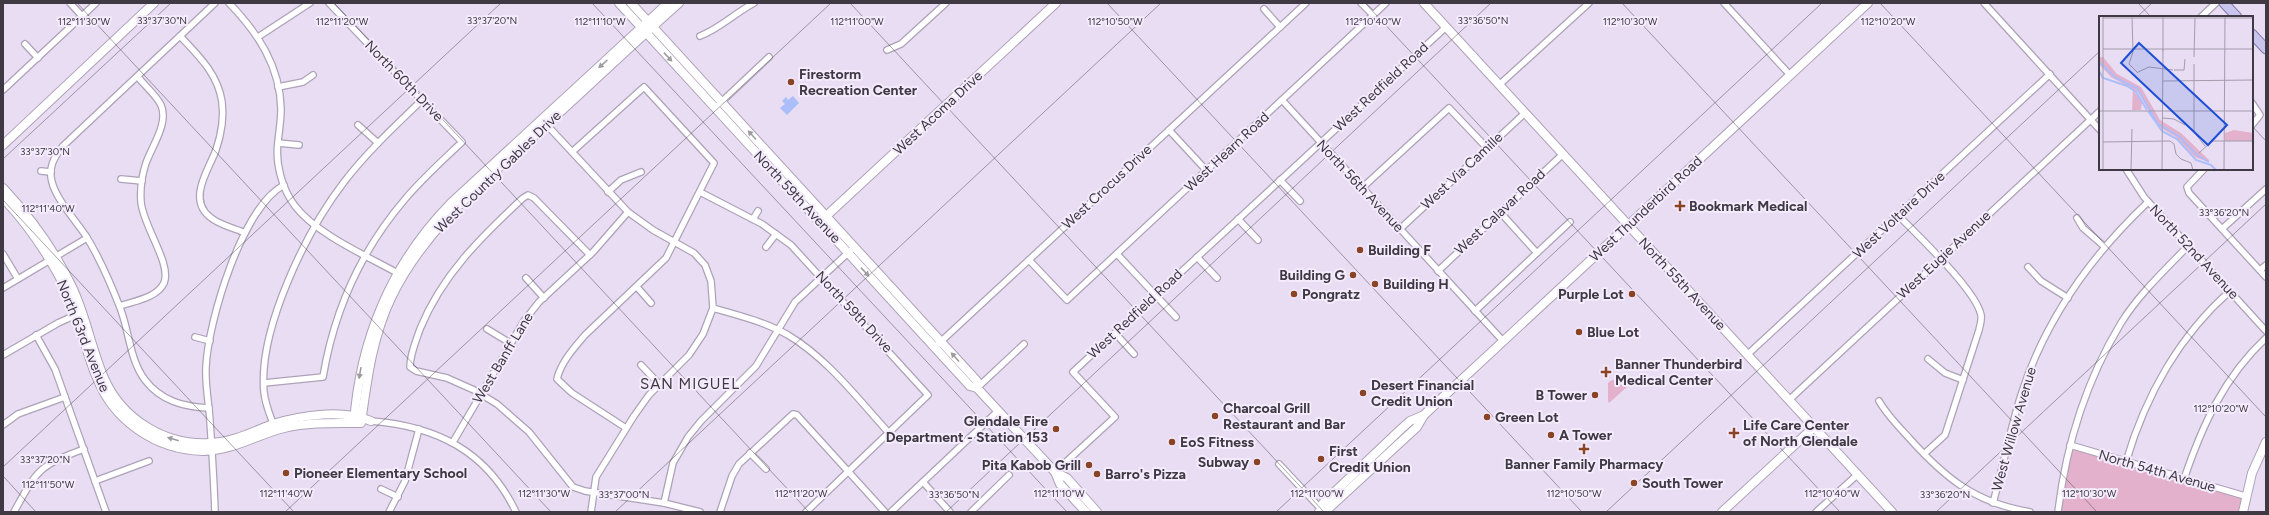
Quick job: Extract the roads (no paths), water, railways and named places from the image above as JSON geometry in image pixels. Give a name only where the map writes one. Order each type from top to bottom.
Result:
[{"type":"main road","points":[[3,145],[154,3]]},
{"type":"main road","name":"North 59th Avenue","points":[[619,3],[970,386],[977,388],[1055,472],[1066,478],[1097,512]]},
{"type":"main road","name":"North 59th Avenue","points":[[631,3],[977,380],[977,388]]},
{"type":"main road","name":"West Country Gables Drive","points":[[358,420],[364,356],[379,311],[414,247],[442,212],[544,122],[644,30],[668,3]]},
{"type":"main road","name":"West Country Gables Drive","points":[[650,24],[679,3]]},
{"type":"main road","name":"West Acoma Drive","points":[[820,222],[1056,3]]},
{"type":"main road","name":"North 55th Avenue","points":[[1424,3],[1856,475],[1892,512]]},
{"type":"main road","name":"West Thunderbird Road","points":[[1424,415],[1410,421],[1400,430],[1323,503],[1322,511],[1328,509],[1417,427],[1424,415],[1868,3]]},
{"type":"main road","points":[[2224,3],[2236,16]]},
{"type":"main road","points":[[2253,35],[2266,49]]},
{"type":"main road","name":"North 63rd Avenue","points":[[3,188],[27,215],[53,259],[79,314],[99,385],[122,417],[143,434],[163,444],[183,449],[211,447],[237,442],[275,428],[318,422],[358,420],[371,421]]},
{"type":"main road","name":"North 63rd Avenue","points":[[3,198],[30,229],[53,259]]},
{"type":"main road","points":[[1722,512],[1813,428]]},
{"type":"main road","points":[[1368,472],[1377,459],[1396,440],[1400,430]]},
{"type":"main road","points":[[2243,512],[2245,496],[2263,455],[2266,442]]},
{"type":"main road","name":"North 59th Avenue","points":[[1055,472],[1060,484],[1086,512]]},
{"type":"street","points":[[70,3],[82,16]]},
{"type":"street","points":[[3,90],[96,3]]},
{"type":"street","points":[[209,408],[192,407],[169,400],[155,392],[144,379],[136,362],[120,306],[87,238],[57,194],[52,183],[51,172],[52,163],[58,151],[215,3]]},
{"type":"street","points":[[229,3],[258,37],[272,63],[281,108],[278,156],[284,185],[295,206],[315,226],[400,275]]},
{"type":"street","points":[[258,37],[310,3]]},
{"type":"street","name":"North 60th Drive","points":[[329,3],[462,142],[406,198],[384,225],[365,255]]},
{"type":"street","points":[[700,36],[719,26],[737,12],[754,3]]},
{"type":"street","points":[[887,50],[901,44],[946,3]]},
{"type":"street","name":"West Crocus Drive","points":[[935,347],[1306,3]]},
{"type":"street","points":[[1361,3],[1372,15]]},
{"type":"street","name":"West Hearn Road","points":[[1029,260],[1067,300],[1386,3]]},
{"type":"street","points":[[1499,85],[1588,3]]},
{"type":"street","points":[[1724,3],[1790,75]]},
{"type":"street","points":[[1984,3],[2099,129]]},
{"type":"street","points":[[2202,16],[2216,3]]},
{"type":"street","points":[[1264,9],[1280,27]]},
{"type":"street","name":"West Redfield Road","points":[[1055,472],[1115,417],[1073,372],[1446,27]]},
{"type":"street","points":[[180,36],[208,68],[215,79],[222,101],[222,125],[216,149],[200,189],[202,205],[210,217],[245,233]]},
{"type":"street","points":[[25,44],[38,58]]},
{"type":"street","points":[[715,108],[769,57]]},
{"type":"street","name":"West Voltaire Drive","points":[[1747,355],[2050,74]]},
{"type":"street","points":[[278,87],[302,82],[313,75]]},
{"type":"street","points":[[120,306],[154,294],[161,287],[165,279],[165,267],[162,256],[152,238],[142,209],[142,181],[146,163],[164,117],[160,104],[138,77]]},
{"type":"street","points":[[572,152],[644,87],[714,163],[675,241],[660,265],[575,346],[559,372],[557,379],[572,393],[626,428]]},
{"type":"street","points":[[275,428],[265,401],[264,383],[266,357],[275,318],[300,255],[315,226],[344,182],[378,143],[422,100]]},
{"type":"street","name":"North 56th Avenue","points":[[1282,100],[1503,341]]},
{"type":"street","points":[[2253,104],[2260,115],[2253,124]]},
{"type":"street","points":[[1362,188],[1449,108],[1487,148]]},
{"type":"street","name":"West Eugie Avenue","points":[[1788,400],[2099,111]]},
{"type":"street","name":"West Via Camille","points":[[1400,229],[1525,113]]},
{"type":"street","points":[[544,122],[628,212],[694,253],[705,265],[711,281],[713,308],[698,344],[649,395],[626,428],[599,472],[593,492],[591,512]]},
{"type":"street","points":[[358,125],[378,143]]},
{"type":"street","points":[[1169,130],[1206,170]]},
{"type":"street","points":[[278,143],[299,145]]},
{"type":"street","name":"West Calavar Road","points":[[1438,271],[1563,154]]},
{"type":"street","name":"North 52nd Avenue","points":[[2127,170],[2148,202],[2189,245],[2266,331]]},
{"type":"street","points":[[2203,170],[2187,187],[2189,193],[2266,277]]},
{"type":"street","points":[[41,171],[51,172]]},
{"type":"street","points":[[608,192],[621,180],[641,172]]},
{"type":"street","points":[[121,179],[142,181]]},
{"type":"street","points":[[1280,180],[1300,201]]},
{"type":"street","points":[[215,512],[206,368],[210,340],[224,289],[245,233],[259,208],[271,194],[284,185]]},
{"type":"street","points":[[2222,229],[2266,189]]},
{"type":"street","name":"North 59th Drive","points":[[700,192],[753,219],[795,249],[928,395],[889,433]]},
{"type":"street","points":[[590,255],[534,198],[528,195],[474,245],[449,276],[422,324],[410,360],[410,367],[416,371],[446,378],[481,394],[497,404],[529,432],[573,487],[593,492],[664,503],[700,512]]},
{"type":"street","name":"West Willow Avenue","points":[[1992,503],[2024,387],[2043,342],[2068,298],[2105,247],[2148,202]]},
{"type":"street","points":[[753,219],[758,211]]},
{"type":"street","name":"West Banff Lane","points":[[453,442],[524,321],[544,298],[590,255],[628,212]]},
{"type":"street","points":[[1500,212],[1538,253]]},
{"type":"street","points":[[1898,215],[1966,289],[1981,316],[1979,330],[1944,435],[1924,454]]},
{"type":"street","points":[[2077,218],[2082,228],[2105,247]]},
{"type":"street","points":[[1238,219],[1258,240]]},
{"type":"street","points":[[1475,311],[1570,222]]},
{"type":"street","points":[[766,247],[776,234]]},
{"type":"street","points":[[3,288],[87,238]]},
{"type":"street","points":[[2058,512],[2070,445],[2090,384],[2122,322],[2157,278],[2189,245]]},
{"type":"street","points":[[664,503],[674,463],[688,437],[701,421],[756,366],[795,302],[854,247]]},
{"type":"street","points":[[3,254],[18,279]]},
{"type":"street","points":[[1117,254],[1176,316]]},
{"type":"street","points":[[264,383],[323,377],[328,349],[337,321],[348,291],[365,255]]},
{"type":"street","points":[[1197,257],[1217,278]]},
{"type":"street","points":[[2260,270],[2266,265]]},
{"type":"street","points":[[2028,266],[2041,281],[2068,298]]},
{"type":"street","points":[[526,278],[544,298]]},
{"type":"street","points":[[636,287],[651,303]]},
{"type":"street","points":[[2126,462],[2139,424],[2163,374],[2190,333],[2230,291]]},
{"type":"street","points":[[713,308],[751,319],[778,330],[800,343],[820,360],[889,433],[806,512]]},
{"type":"street","points":[[3,355],[36,335],[79,314]]},
{"type":"street","points":[[487,329],[510,343]]},
{"type":"street","points":[[1115,333],[1134,354]]},
{"type":"street","points":[[36,335],[55,369],[106,512]]},
{"type":"street","points":[[195,338],[210,340]]},
{"type":"street","points":[[2184,479],[2194,447],[2216,400],[2239,368],[2266,338]]},
{"type":"street","points":[[977,388],[1024,344]]},
{"type":"street","points":[[1928,359],[1945,373],[1963,380]]},
{"type":"street","points":[[641,365],[659,384]]},
{"type":"street","points":[[3,425],[18,414],[65,397]]},
{"type":"street","points":[[1879,401],[1885,411],[1924,454],[1956,484],[1992,503],[2030,512]]},
{"type":"street","points":[[891,512],[998,411]]},
{"type":"street","points":[[720,512],[732,476],[750,453],[793,414],[797,415],[885,512]]},
{"type":"street","name":"North 63rd Avenue","points":[[371,421],[419,429],[453,442],[470,454],[494,477],[516,512]]},
{"type":"street","points":[[389,512],[398,497],[409,468],[419,429]]},
{"type":"street","name":"North 54th Avenue","points":[[2070,445],[2245,496]]},
{"type":"street","points":[[14,512],[29,484],[41,470],[55,460],[84,449]]},
{"type":"street","points":[[750,453],[766,469]]},
{"type":"street","points":[[95,481],[149,461]]},
{"type":"street","points":[[1279,464],[1322,511]]},
{"type":"street","points":[[971,512],[1009,475]]},
{"type":"street","points":[[1816,512],[1856,475]]},
{"type":"street","points":[[923,482],[950,512]]},
{"type":"street","points":[[381,489],[398,497]]},
{"type":"water","points":[[793,96],[799,103],[787,115],[780,108],[785,104],[782,101],[786,97],[788,100]]},
{"type":"place","name":"Firestorm Recreation Center","points":[[791,82]]},
{"type":"place","name":"Bookmark Medical","points":[[1680,206]]},
{"type":"place","name":"Building F","points":[[1360,250]]},
{"type":"place","name":"Building G","points":[[1353,275]]},
{"type":"place","name":"Building H","points":[[1375,284]]},
{"type":"place","name":"Pongratz","points":[[1294,294]]},
{"type":"place","name":"Purple Lot","points":[[1632,294]]},
{"type":"place","name":"Blue Lot","points":[[1579,332]]},
{"type":"place","name":"Banner Thunderbird Medical Center","points":[[1606,372]]},
{"type":"place","name":"Desert Financial Credit Union","points":[[1363,393]]},
{"type":"place","name":"B Tower","points":[[1595,395]]},
{"type":"place","name":"Charcoal Grill Restaurant and Bar","points":[[1215,416]]},
{"type":"place","name":"Green Lot","points":[[1487,417]]},
{"type":"place","name":"Glendale Fire Department - Station 153","points":[[1056,429]]},
{"type":"place","name":"Life Care Center of North Glendale","points":[[1734,433]]},
{"type":"place","name":"A Tower","points":[[1551,435]]},
{"type":"place","name":"EoS Fitness","points":[[1172,442]]},
{"type":"place","name":"Banner Family Pharmacy","points":[[1584,449]]},
{"type":"place","name":"First Credit Union","points":[[1321,459]]},
{"type":"place","name":"Subway","points":[[1257,462]]},
{"type":"place","name":"Pita Kabob Grill","points":[[1089,465]]},
{"type":"place","name":"Pioneer Elementary School","points":[[286,473]]},
{"type":"place","name":"Barro's Pizza","points":[[1097,474]]},
{"type":"place","name":"South Tower","points":[[1634,483]]},
{"type":"district","name":"SAN MIGUEL","points":[[690,384]]}]
